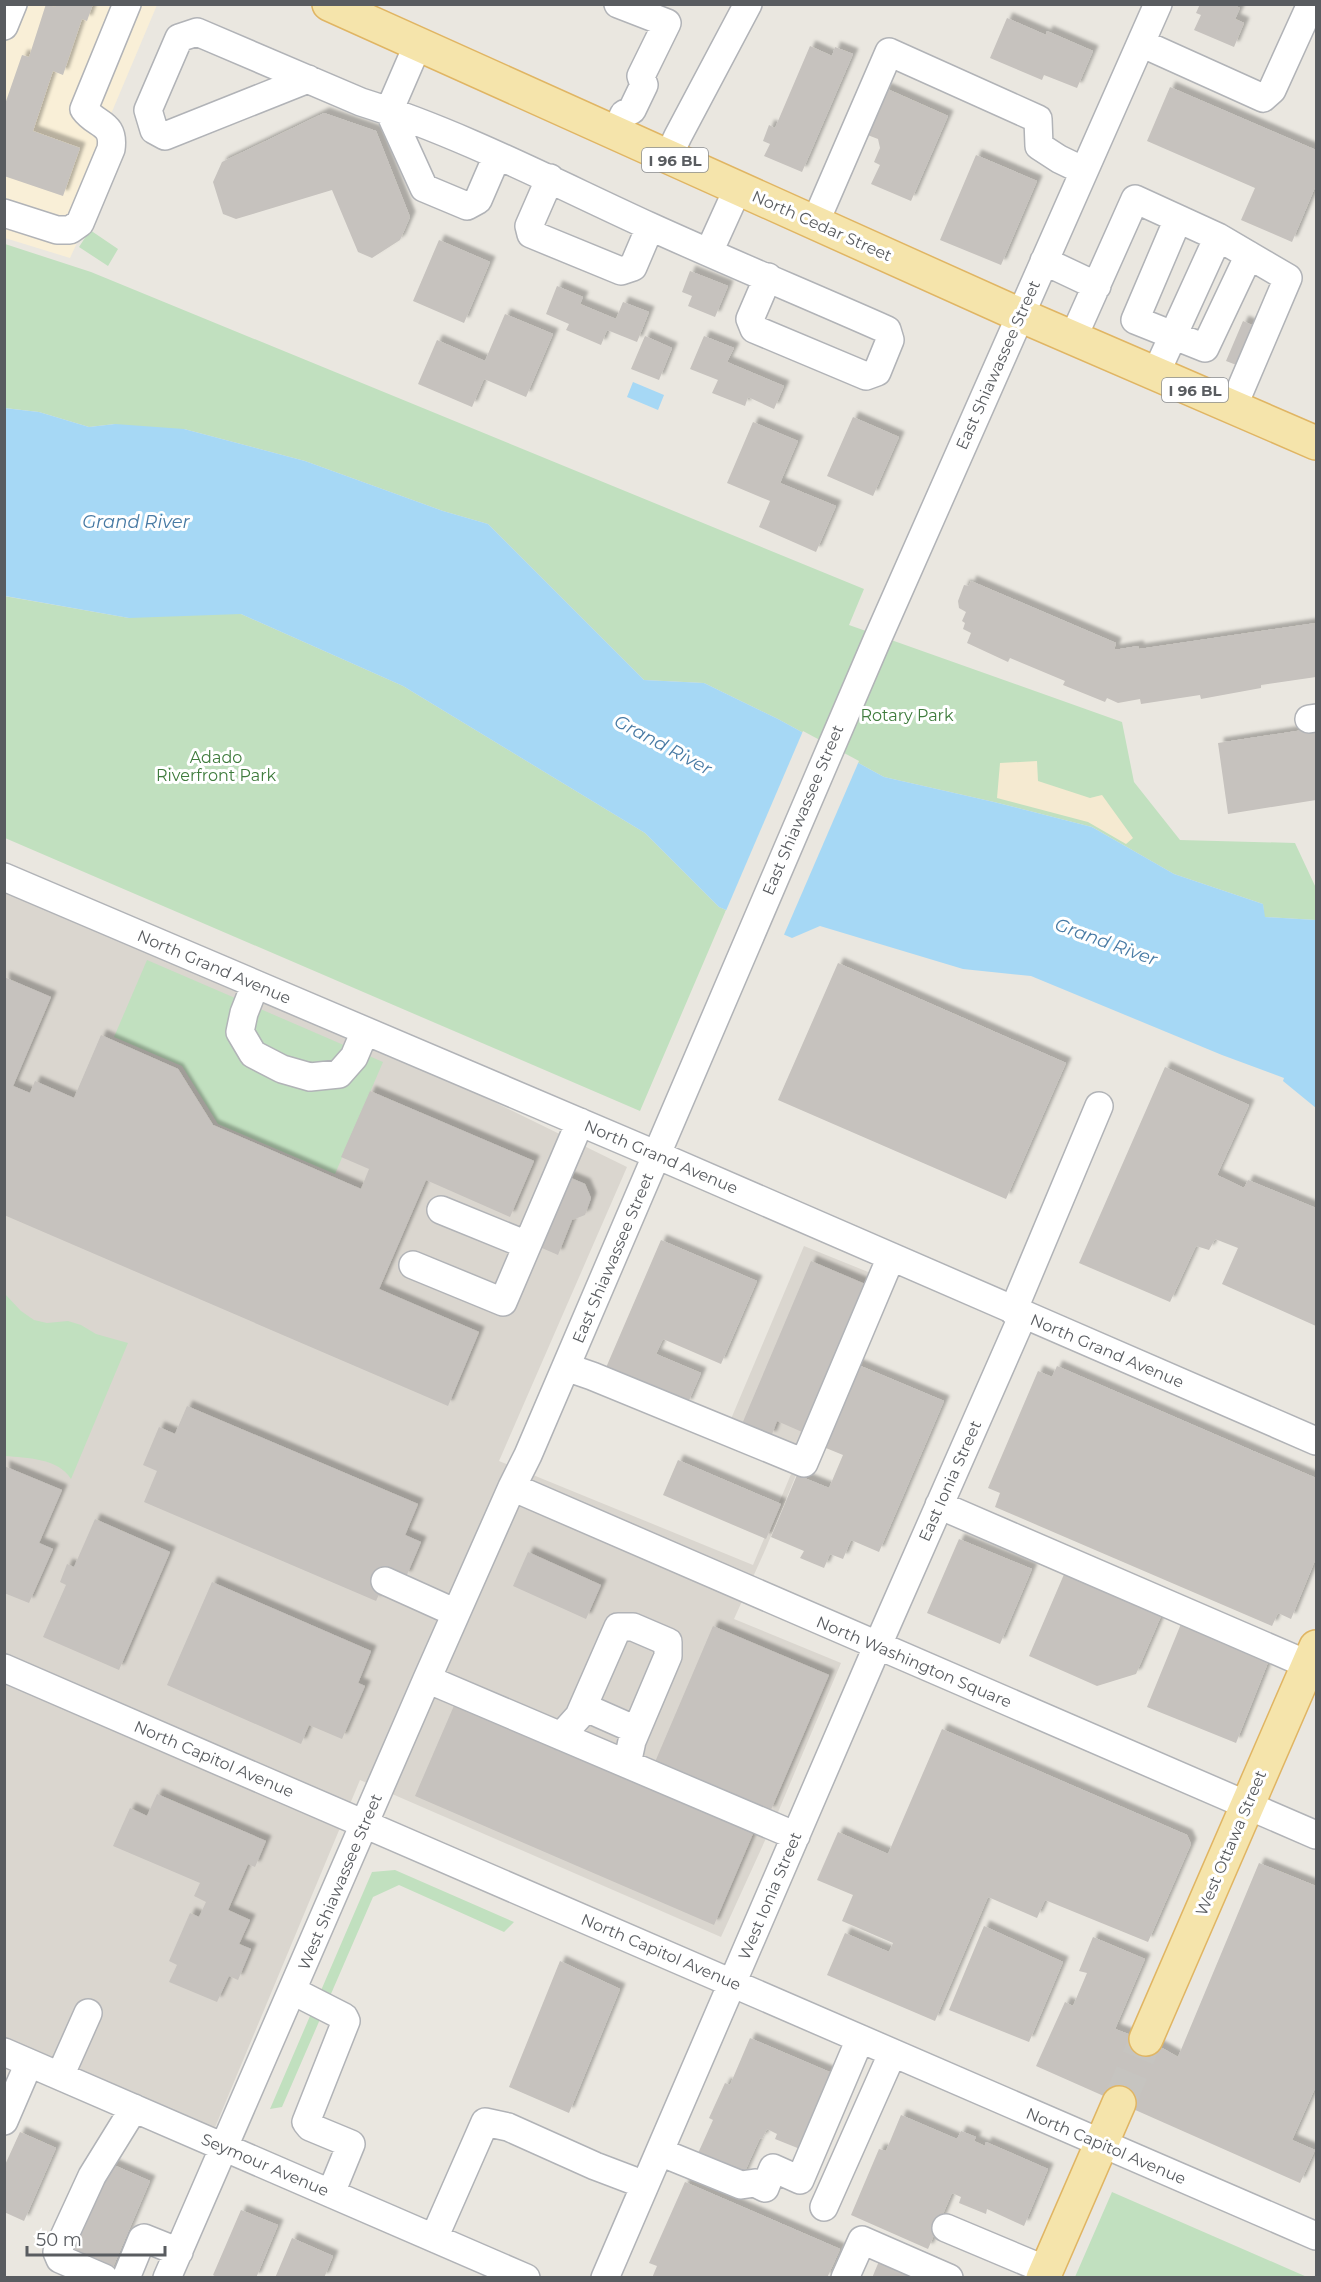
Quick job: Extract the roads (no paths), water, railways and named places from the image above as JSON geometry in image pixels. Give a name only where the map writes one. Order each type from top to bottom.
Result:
[{"type":"main road","name":"North Cedar Street","points":[[329,4],[418,44],[620,124],[668,157],[1020,315],[1317,442]]},
{"type":"main road","name":"West Ottawa Street","points":[[1146,2039],[1313,1656]]},
{"type":"main road","points":[[1045,2274],[1119,2103]]},
{"type":"street","points":[[4,26],[13,4]]},
{"type":"street","points":[[4,213],[57,230],[70,230],[80,223],[111,149],[112,140],[108,127],[84,110],[127,4]]},
{"type":"street","points":[[618,4],[667,23],[641,76],[644,85],[632,110],[620,124]]},
{"type":"street","points":[[668,157],[748,4]]},
{"type":"street","name":"East Shiawassee Street","points":[[512,1487],[566,1367],[877,640],[1158,4]]},
{"type":"street","points":[[1141,43],[1263,98],[1272,90],[1311,4]]},
{"type":"street","points":[[308,79],[165,136],[154,130],[149,120],[148,110],[179,38],[197,32],[308,79],[361,102],[389,111],[550,178],[650,226],[768,277],[887,330],[890,339],[877,372],[866,376],[754,329],[750,319],[768,277]]},
{"type":"street","points":[[418,44],[389,111],[424,188],[467,206],[478,200],[497,156]]},
{"type":"street","points":[[815,223],[889,52],[1038,119],[1039,146],[1084,171]]},
{"type":"street","points":[[550,178],[529,226],[531,234],[621,271],[633,267],[650,226]]},
{"type":"street","points":[[709,252],[738,188]]},
{"type":"street","points":[[1073,338],[1135,200],[1218,237],[1288,278],[1233,406]]},
{"type":"street","points":[[1178,219],[1135,321],[1205,348],[1249,255]]},
{"type":"street","points":[[1156,373],[1218,237]]},
{"type":"street","points":[[1044,261],[1097,286]]},
{"type":"street","name":"North Grand Avenue","points":[[4,877],[657,1155],[1317,1441]]},
{"type":"street","points":[[255,985],[244,1012],[240,1032],[253,1054],[282,1069],[310,1077],[339,1074],[354,1057],[365,1031]]},
{"type":"street","name":"East Ionia Street","points":[[877,1647],[939,1505],[1018,1313],[1099,1106]]},
{"type":"street","points":[[413,1265],[502,1302],[580,1122]]},
{"type":"street","points":[[441,1210],[527,1245]]},
{"type":"street","points":[[566,1367],[804,1463],[891,1257]]},
{"type":"street","name":"West Shiawassee Street","points":[[178,2268],[224,2147],[512,1487]]},
{"type":"street","name":"North Washington Square","points":[[512,1487],[877,1647],[1317,1835]]},
{"type":"street","points":[[939,1505],[1313,1656]]},
{"type":"street","points":[[385,1581],[456,1613]]},
{"type":"street","points":[[561,1736],[584,1707],[618,1627],[633,1627],[668,1642],[668,1656],[636,1730],[627,1764]]},
{"type":"street","name":"West Ionia Street","points":[[605,2277],[877,1647]]},
{"type":"street","name":"North Capitol Avenue","points":[[4,1668],[1317,2236]]},
{"type":"street","points":[[427,1679],[796,1836]]},
{"type":"street","points":[[584,1707],[636,1730]]},
{"type":"street","points":[[293,1991],[344,2017],[346,2021],[306,2122],[310,2127],[351,2144],[331,2193]]},
{"type":"street","points":[[4,2121],[35,2066],[81,2010]]},
{"type":"street","points":[[660,2152],[741,2185],[755,2183],[765,2188],[773,2168],[800,2180],[860,2039]]},
{"type":"street","points":[[824,2207],[892,2054]]},
{"type":"street","name":"Seymour Avenue","points":[[35,2066],[526,2277]]},
{"type":"street","points":[[104,2277],[60,2259],[57,2252],[92,2176],[134,2108]]},
{"type":"street","points":[[434,2238],[486,2122],[508,2127],[595,2166],[645,2184]]},
{"type":"street","points":[[946,2228],[1045,2274]]},
{"type":"street","points":[[126,2277],[144,2238],[178,2268]]},
{"type":"street","points":[[845,2277],[862,2240],[949,2277]]},
{"type":"water","points":[[633,382],[664,395],[658,410],[627,397]]},
{"type":"water","name":"Grand River","points":[[4,408],[39,412],[89,427],[115,424],[184,429],[305,461],[443,511],[488,524],[644,680],[704,683],[778,719],[884,777],[1092,827],[1174,874],[1263,904],[1265,917],[1316,920],[1316,1108],[1283,1081],[1284,1078],[1222,1055],[1031,976],[963,969],[820,926],[792,938],[719,907],[645,833],[403,686],[241,614],[129,618],[5,596]]},
{"type":"tunnel","points":[[1119,2103],[1146,2039]]},
{"type":"park label","name":"Rotary Park","points":[[907,715]]},
{"type":"park label","name":"Adado Riverfront Park","points":[[216,766]]}]
